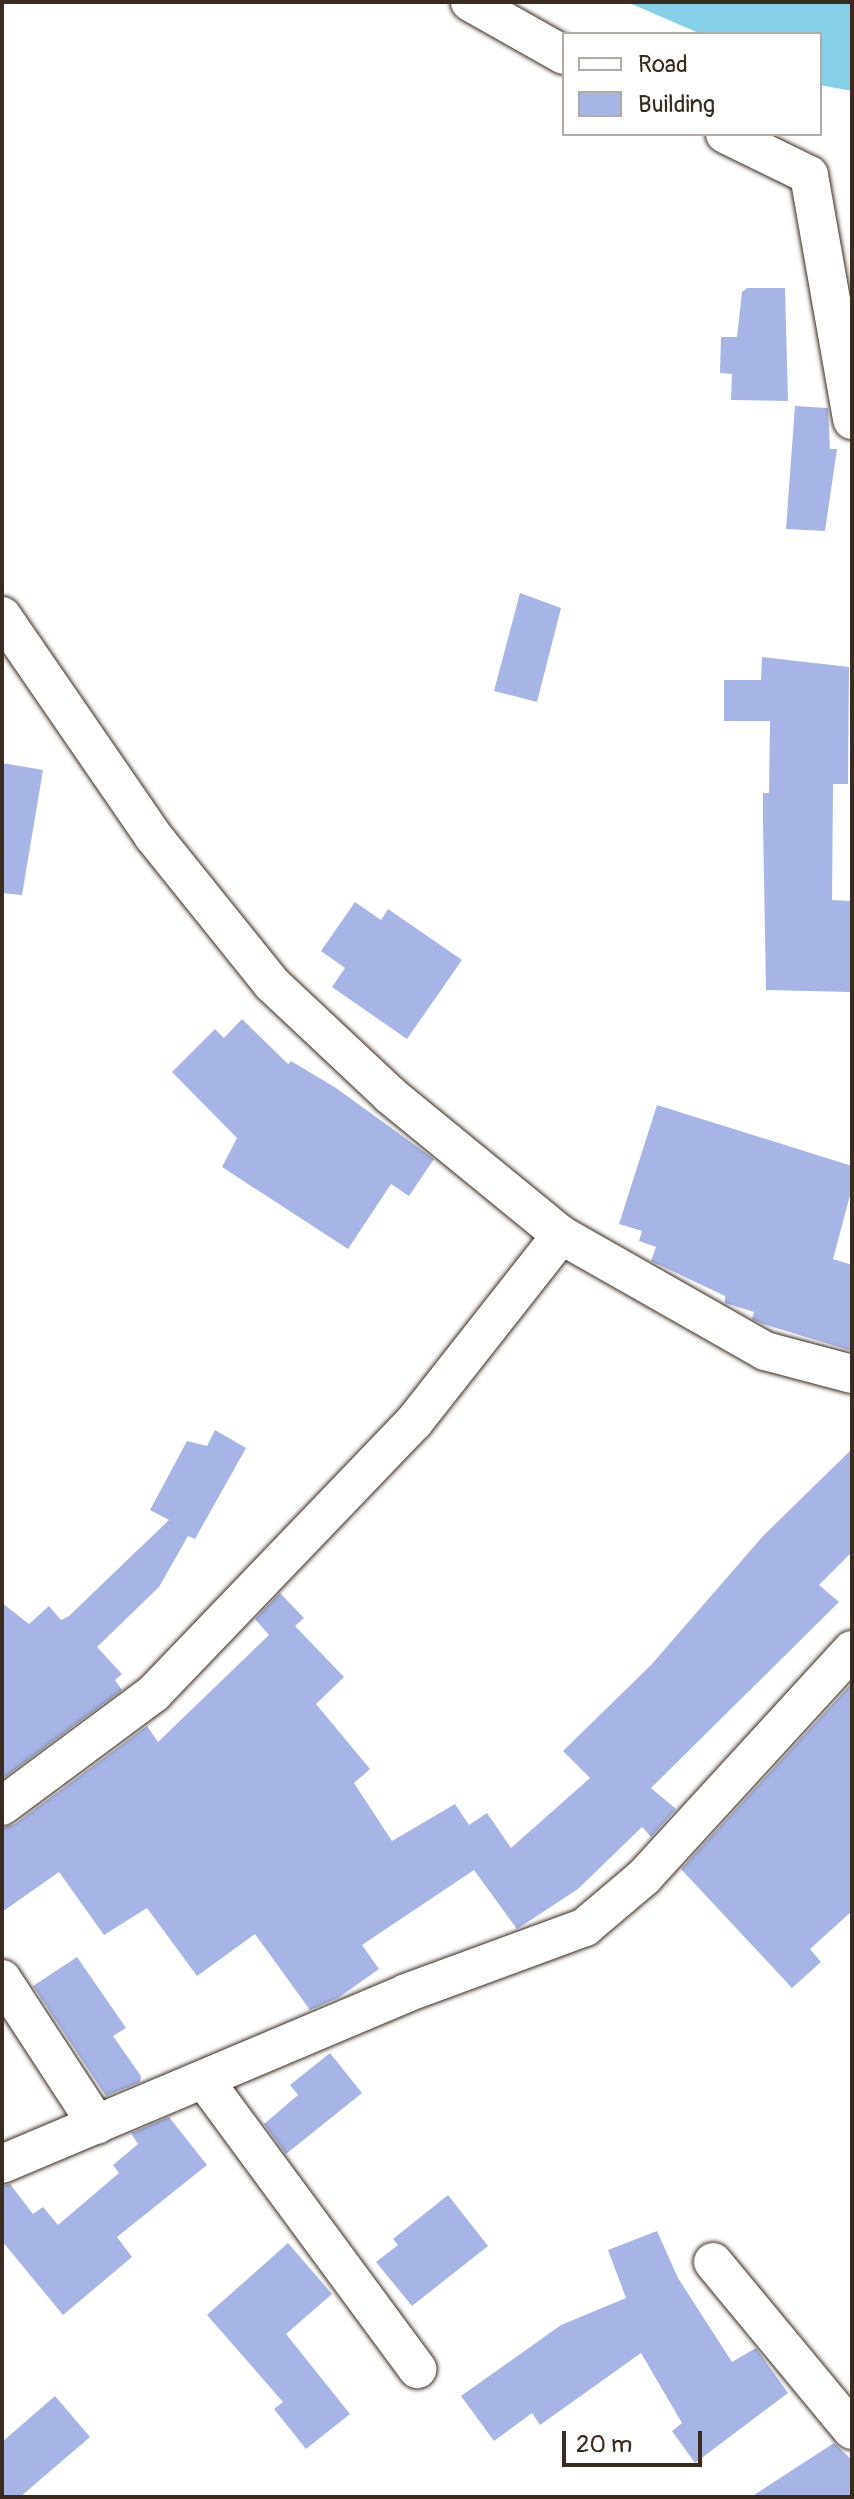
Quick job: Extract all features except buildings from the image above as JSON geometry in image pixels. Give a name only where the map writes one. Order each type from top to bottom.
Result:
[{"type":"street","points":[[470,2],[562,54]]},
{"type":"street","points":[[729,136],[809,175],[852,420]]},
{"type":"street","points":[[2,616],[153,836],[272,984],[390,1095],[561,1235],[765,1351],[852,1374]]},
{"type":"street","points":[[2,1806],[154,1693],[414,1422],[561,1235]]},
{"type":"street","points":[[2,2164],[205,2081],[406,1993],[585,1927],[644,1877],[852,1650]]},
{"type":"street","points":[[2,1979],[97,2125]]},
{"type":"street","points":[[205,2081],[417,2369]]},
{"type":"street","points":[[713,2262],[852,2430]]},
{"type":"water","points":[[627,2],[852,2],[852,91],[822,85],[822,32],[696,32]]}]
